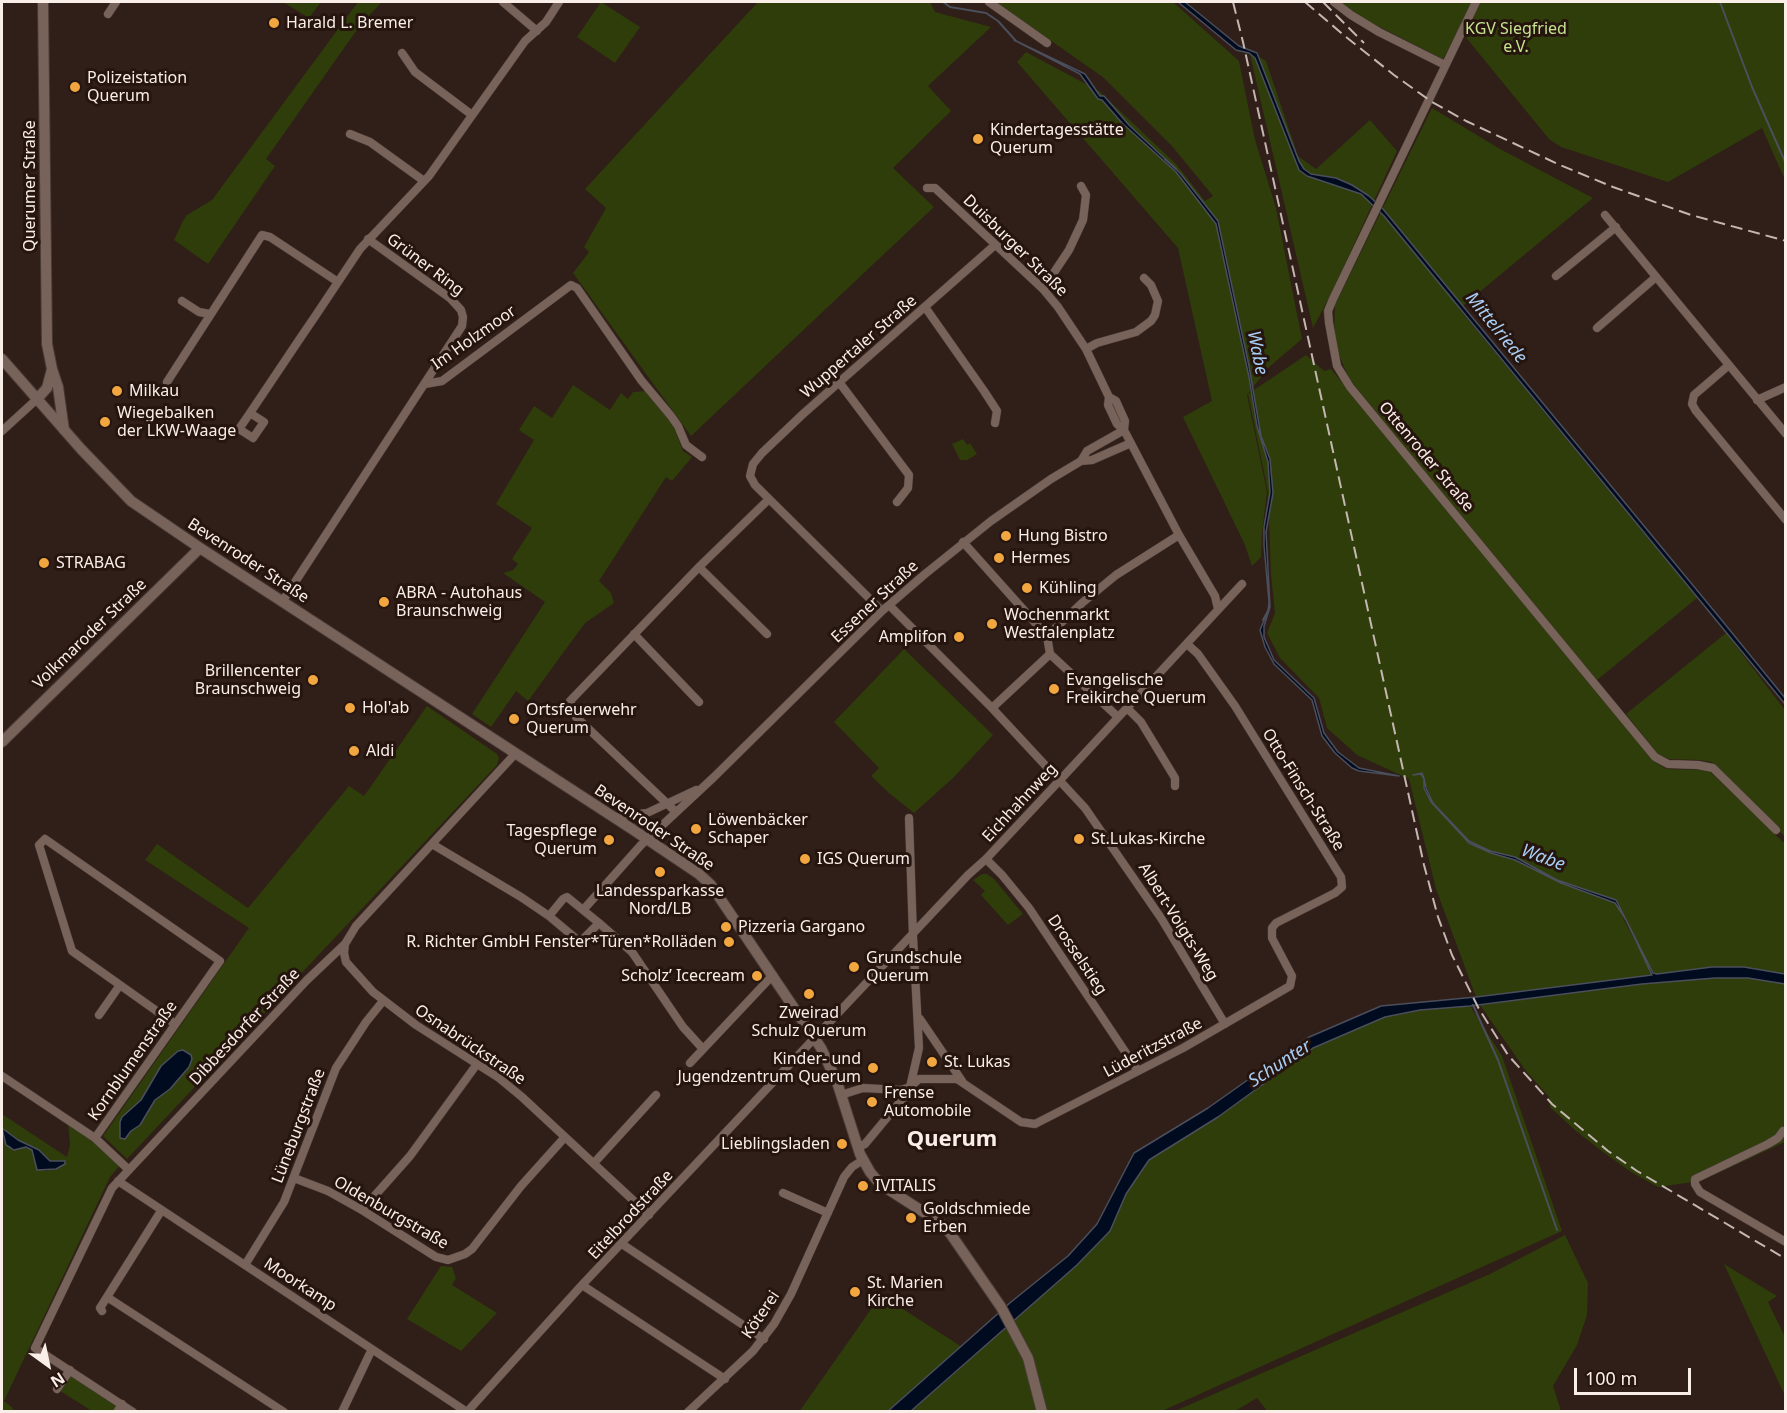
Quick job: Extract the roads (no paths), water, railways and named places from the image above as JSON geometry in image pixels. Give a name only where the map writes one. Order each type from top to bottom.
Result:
[{"type":"main road","name":"Querumer Straße","points":[[43,2],[47,344],[58,387],[64,430]]},
{"type":"main road","name":"Bevenroder Straße","points":[[2,362],[131,501],[647,839],[699,874],[711,885],[816,1039],[832,1071],[858,1147],[870,1172],[880,1184],[939,1222],[950,1233],[1001,1307],[1028,1358],[1042,1409]]},
{"type":"main road","points":[[52,369],[40,402],[52,402],[58,387]]},
{"type":"main road","name":"Volkmaroder Straße","points":[[2,742],[200,548]]},
{"type":"street","points":[[108,14],[116,2]]},
{"type":"street","points":[[502,2],[537,31]]},
{"type":"street","name":"Grüner Ring","points":[[425,384],[462,326],[463,317],[450,298],[368,239],[424,181],[525,41],[546,22],[559,2]]},
{"type":"street","points":[[989,2],[1047,43]]},
{"type":"street","points":[[1334,2],[1379,32],[1444,64]]},
{"type":"street","name":"Ottenroder Straße","points":[[1476,2],[1444,64],[1328,311],[1335,358],[1340,373],[1655,757],[1668,764],[1709,766],[1776,830]]},
{"type":"street","points":[[402,53],[415,72],[472,115]]},
{"type":"street","points":[[350,134],[370,142],[424,181]]},
{"type":"street","points":[[1043,289],[1069,250],[1083,220],[1086,195],[1081,186]]},
{"type":"street","name":"Duisburger Straße","points":[[927,188],[935,188],[1043,289],[1058,306],[1086,348],[1110,397],[1116,401],[1125,421],[1124,430],[1179,535],[1215,596],[1218,609]]},
{"type":"street","points":[[1605,215],[1785,434]]},
{"type":"street","points":[[1556,276],[1616,227]]},
{"type":"street","points":[[167,382],[262,235],[270,237],[338,282]]},
{"type":"street","points":[[250,413],[368,239]]},
{"type":"street","name":"Wuppertaler Straße","points":[[768,500],[750,476],[753,464],[762,453],[995,245]]},
{"type":"street","points":[[1597,328],[1656,277]]},
{"type":"street","points":[[1086,348],[1136,332],[1152,321],[1158,301],[1151,285],[1144,278]]},
{"type":"street","name":"Im Holzmoor","points":[[282,602],[425,384],[442,381],[571,285],[577,288],[642,380],[671,416],[686,445],[702,457]]},
{"type":"street","points":[[182,301],[199,312],[210,314]]},
{"type":"street","points":[[925,307],[997,411],[995,423]]},
{"type":"street","points":[[1729,365],[1694,394],[1692,404],[1785,520]]},
{"type":"street","points":[[839,382],[909,475],[908,488],[897,502]]},
{"type":"street","points":[[1757,400],[1785,387]]},
{"type":"street","points":[[2,432],[40,402]]},
{"type":"street","name":"Essener Straße","points":[[584,909],[647,839],[882,611],[963,542],[1022,499],[1081,461],[1087,451],[1124,430]]},
{"type":"street","name":"Essener Straße","points":[[1081,461],[1092,460],[1131,443]]},
{"type":"street","points":[[676,812],[576,717],[570,701],[699,567],[768,500],[882,611]]},
{"type":"street","points":[[1047,636],[1116,575],[1179,535]]},
{"type":"street","points":[[963,542],[1047,636],[1050,654],[1118,717]]},
{"type":"street","points":[[699,567],[768,634]]},
{"type":"street","name":"Eichhahnweg","points":[[816,1039],[1242,584]]},
{"type":"street","name":"Albert-Voigts-Weg","points":[[889,605],[992,708],[1085,808],[1140,885],[1181,948],[1225,1024]]},
{"type":"street","points":[[634,634],[699,702]]},
{"type":"street","name":"Otto-Finsch-Straße","points":[[1187,644],[1198,654],[1235,706],[1341,877],[1342,887],[1335,893],[1276,923],[1272,928],[1272,938],[1293,982]]},
{"type":"street","points":[[992,708],[1050,654]]},
{"type":"street","points":[[1127,708],[1146,732],[1175,778],[1175,786]]},
{"type":"street","name":"Dibbesdorfer Straße","points":[[70,1370],[35,1348],[112,1188],[307,980],[345,944],[356,926],[515,754]]},
{"type":"street","name":"Essener Straße","points":[[613,817],[638,815],[667,804],[705,785]]},
{"type":"street","points":[[858,1147],[865,1144],[905,1096],[910,1087],[920,1048],[909,818]]},
{"type":"street","name":"Kornblumenstraße","points":[[120,985],[72,951],[39,845],[45,839],[220,961],[95,1138],[129,1170]]},
{"type":"street","points":[[432,844],[491,878],[549,916],[580,942],[599,923]]},
{"type":"street","name":"Drosselstieg","points":[[986,859],[1029,908],[1138,1071]]},
{"type":"street","points":[[549,916],[567,897],[584,909],[632,952],[683,1027],[703,1048]]},
{"type":"street","name":"Osnabrückstraße","points":[[345,944],[344,953],[350,969],[383,1000],[522,1097],[649,1215]]},
{"type":"street","points":[[690,1063],[773,975]]},
{"type":"street","name":"Lüderitzstraße","points":[[963,1082],[1021,1122],[1032,1125],[1225,1024],[1284,990],[1293,982]]},
{"type":"street","points":[[99,1015],[120,985],[175,1024]]},
{"type":"street","name":"Lüneburgstraße","points":[[245,1265],[276,1216],[294,1178],[336,1068],[383,1000]]},
{"type":"street","points":[[919,1017],[963,1082]]},
{"type":"street","name":"Eitelbrodstraße","points":[[467,1412],[582,1285],[816,1039]]},
{"type":"street","points":[[362,1210],[410,1156],[477,1064]]},
{"type":"street","points":[[2,1076],[95,1138]]},
{"type":"street","points":[[841,1095],[862,1088],[901,1090],[910,1087],[919,1079],[957,1079],[963,1082]]},
{"type":"street","points":[[594,1163],[656,1095]]},
{"type":"street","points":[[1783,1131],[1778,1138],[1768,1144],[1695,1179],[1695,1184],[1700,1192],[1785,1242]]},
{"type":"street","name":"Oldenburgstraße","points":[[294,1178],[327,1191],[362,1210],[441,1260],[459,1257],[472,1249],[521,1186],[566,1137]]},
{"type":"street","name":"Köterei","points":[[688,1412],[725,1379],[764,1339],[783,1311],[848,1171],[863,1160]]},
{"type":"street","name":"Moorkamp","points":[[118,1182],[467,1412]]},
{"type":"street","points":[[783,1193],[828,1212]]},
{"type":"street","points":[[102,1311],[100,1308],[161,1211]]},
{"type":"street","points":[[622,1244],[764,1339]]},
{"type":"street","points":[[582,1285],[725,1379]]},
{"type":"street","points":[[107,1297],[284,1412]]},
{"type":"street","points":[[342,1412],[372,1349]]},
{"type":"street","points":[[57,1389],[70,1370],[119,1408],[133,1412]]},
{"type":"water","points":[[1178,2],[1185,2],[1239,46],[1257,53],[1304,169],[1311,174],[1336,178],[1352,185],[1383,209],[1785,698],[1785,704],[1384,216],[1361,194],[1307,176],[1299,170],[1255,58],[1249,53],[1236,50]]},
{"type":"water","points":[[1014,40],[1085,74],[1100,96],[1104,96],[1129,125],[1180,173],[1218,221],[1249,366],[1261,436],[1270,459],[1273,493],[1266,532],[1270,607],[1264,626],[1264,637],[1274,660],[1314,698],[1324,733],[1338,752],[1359,768],[1399,776],[1359,771],[1335,753],[1322,736],[1312,700],[1274,664],[1265,647],[1260,630],[1268,611],[1269,602],[1264,545],[1264,527],[1270,492],[1268,462],[1257,426],[1249,377],[1216,224],[1176,172],[1122,123],[1102,100],[1098,99],[1080,74]]},
{"type":"water","name":"Schunter","points":[[1422,773],[1433,803],[1469,841],[1490,851],[1515,857],[1557,880],[1616,900],[1653,973],[1712,967],[1744,967],[1785,974],[1785,984],[1748,978],[1715,978],[1642,984],[1470,1006],[1420,1010],[1385,1017],[1313,1048],[1218,1117],[1149,1160],[1126,1194],[1110,1231],[1077,1265],[911,1411],[887,1412],[1011,1302],[1068,1256],[1097,1224],[1134,1153],[1208,1108],[1307,1038],[1381,1006],[1476,997],[1652,975],[1626,920],[1615,903],[1561,883],[1515,860],[1491,853],[1469,843],[1431,802],[1424,788],[1424,779],[1421,774],[1413,775]]},
{"type":"water","points":[[183,1050],[191,1055],[189,1067],[170,1089],[155,1100],[140,1125],[125,1139],[120,1138],[122,1117],[141,1100],[161,1066],[178,1051]]},
{"type":"water","points":[[2,1128],[18,1140],[39,1150],[50,1161],[65,1161],[65,1164],[56,1169],[37,1170],[32,1150],[26,1147],[14,1150],[6,1145]]},
{"type":"waterway","name":"Wabe","points":[[943,2],[950,7],[986,13],[998,21],[1016,41]]},
{"type":"waterway","points":[[1720,2],[1752,87],[1786,164]]},
{"type":"waterway","name":"Wabe","points":[[1165,159],[1176,169]]},
{"type":"waterway","name":"Wabe","points":[[1263,620],[1269,609]]},
{"type":"waterway","points":[[1473,1005],[1498,1060],[1557,1230]]},
{"type":"railway","points":[[1233,2],[1424,865],[1438,917],[1452,955],[1479,1009],[1508,1055],[1552,1104],[1608,1151],[1637,1171],[1786,1259]]},
{"type":"railway","points":[[1305,2],[1394,75],[1432,102],[1466,121],[1613,187],[1691,215],[1786,241]]},
{"type":"railway","points":[[1323,2],[1364,43]]},
{"type":"place","name":"Harald L. Bremer","points":[[274,23]]},
{"type":"place","name":"Polizeistation Querum","points":[[75,87]]},
{"type":"place","name":"Kindertagesstätte Querum","points":[[978,139]]},
{"type":"place","name":"Milkau","points":[[117,391]]},
{"type":"place","name":"Wiegebalken der LKW-Waage","points":[[105,422]]},
{"type":"place","name":"Hung Bistro","points":[[1006,536]]},
{"type":"place","name":"Hermes","points":[[999,558]]},
{"type":"place","name":"STRABAG","points":[[44,563]]},
{"type":"place","name":"Kühling","points":[[1027,588]]},
{"type":"place","name":"ABRA - Autohaus Braunschweig","points":[[384,602]]},
{"type":"place","name":"Wochenmarkt Westfalenplatz","points":[[992,624]]},
{"type":"place","name":"Amplifon","points":[[959,637]]},
{"type":"place","name":"Brillencenter Braunschweig","points":[[313,680]]},
{"type":"place","name":"Evangelische Freikirche Querum","points":[[1054,689]]},
{"type":"place","name":"Hol'ab","points":[[350,708]]},
{"type":"place","name":"Ortsfeuerwehr Querum","points":[[514,719]]},
{"type":"place","name":"Aldi","points":[[354,751]]},
{"type":"place","name":"Löwenbäcker Schaper","points":[[696,829]]},
{"type":"place","name":"St.Lukas-Kirche","points":[[1079,839]]},
{"type":"place","name":"Tagespflege Querum","points":[[609,840]]},
{"type":"place","name":"IGS Querum","points":[[805,859]]},
{"type":"place","name":"Landessparkasse Nord/LB","points":[[660,872]]},
{"type":"place","name":"Pizzeria Gargano","points":[[726,927]]},
{"type":"place","name":"R. Richter GmbH Fenster*Türen*Rolläden","points":[[729,942]]},
{"type":"place","name":"Grundschule Querum","points":[[854,967]]},
{"type":"place","name":"Scholz’ Icecream","points":[[757,976]]},
{"type":"place","name":"Zweirad Schulz Querum","points":[[809,994]]},
{"type":"place","name":"St. Lukas","points":[[932,1062]]},
{"type":"place","name":"Kinder- und Jugendzentrum Querum","points":[[873,1068]]},
{"type":"place","name":"Frense Automobile","points":[[872,1102]]},
{"type":"place","name":"Lieblingsladen","points":[[842,1144]]},
{"type":"place","name":"IVITALIS","points":[[863,1186]]},
{"type":"place","name":"Goldschmiede Erben","points":[[911,1218]]},
{"type":"place","name":"St. Marien Kirche","points":[[855,1292]]},
{"type":"district","name":"Querum","points":[[952,1140]]},
{"type":"park label","name":"KGV Siegfried e.V.","points":[[1516,38]]},
{"type":"water label","name":"Mittelriede","points":[[1496,328]]}]
